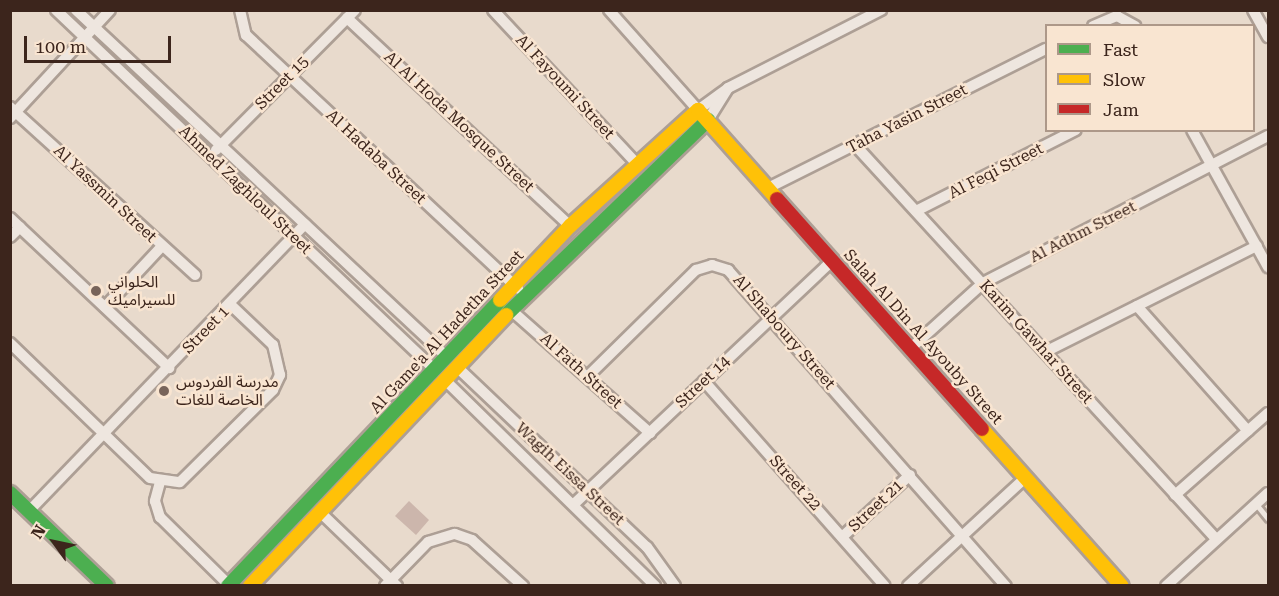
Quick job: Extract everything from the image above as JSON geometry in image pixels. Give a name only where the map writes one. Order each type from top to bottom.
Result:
[{"type":"street","name":"Ahmed Zaghloul Street","points":[[56,10],[434,369]]},
{"type":"street","name":"Ahmed Zaghloul Street","points":[[76,10],[446,356]]},
{"type":"street","points":[[12,112],[110,10]]},
{"type":"street","name":"Al Hadaba Street","points":[[240,10],[246,34],[525,296]]},
{"type":"street","name":"Al Fayoumi Street","points":[[493,10],[637,164]]},
{"type":"street","points":[[609,10],[703,115],[728,87],[881,10]]},
{"type":"street","points":[[1253,10],[1269,37]]},
{"type":"street","name":"Street 15","points":[[210,156],[351,14]]},
{"type":"street","name":"Al Al Hoda Mosque Street","points":[[351,14],[570,226]]},
{"type":"street","points":[[1100,24],[1124,17],[1133,24]]},
{"type":"street","name":"Taha Yasin Street","points":[[768,188],[1045,50]]},
{"type":"street","name":"Al Yassmin Street","points":[[12,112],[195,275]]},
{"type":"street","name":"Al Game'a Al Hadetha Street","points":[[229,585],[570,226],[637,164],[703,115]]},
{"type":"street","name":"Al Game'a Al Hadetha Street","points":[[250,585],[511,310],[703,115]]},
{"type":"street","name":"Salah Al Din Al Ayouby Street","points":[[703,115],[1122,585]]},
{"type":"street","name":"Al Feqi Street","points":[[916,211],[1072,132]]},
{"type":"street","points":[[1193,132],[1269,267]]},
{"type":"street","name":"Al Adhm Street","points":[[911,348],[982,284],[1269,136]]},
{"type":"street","name":"Karim Gawhar Street","points":[[855,145],[1216,539]]},
{"type":"street","points":[[10,218],[169,368]]},
{"type":"street","name":"Street 1","points":[[29,511],[231,305],[305,224]]},
{"type":"street","points":[[10,237],[20,227]]},
{"type":"street","points":[[105,307],[162,246]]},
{"type":"street","points":[[1045,352],[1257,246]]},
{"type":"street","name":"Street 14","points":[[574,504],[832,261]]},
{"type":"street","name":"Al Shaboury Street","points":[[586,377],[704,266],[728,270],[1006,585]]},
{"type":"street","points":[[10,343],[104,435],[160,482],[189,477],[278,383],[278,352],[231,305]]},
{"type":"street","points":[[1137,306],[1248,431]]},
{"type":"street","name":"Al Fath Street","points":[[511,310],[650,433]]},
{"type":"street","name":"Wagih Eissa Street","points":[[457,367],[657,558],[675,585]]},
{"type":"street","name":"Wagih Eissa Street","points":[[445,380],[655,585]]},
{"type":"street","name":"Street 22","points":[[704,381],[885,585]]},
{"type":"street","points":[[1175,495],[1269,413]]},
{"type":"street","name":"Street 21","points":[[842,537],[910,475]]},
{"type":"street","points":[[908,585],[1026,477]]},
{"type":"street","points":[[160,482],[154,501],[160,517],[229,585]]},
{"type":"street","points":[[10,493],[107,585]]},
{"type":"street","points":[[1166,585],[1269,493]]},
{"type":"street","points":[[10,507],[93,585]]},
{"type":"street","points":[[320,512],[391,583],[428,542],[454,534],[472,540],[523,585]]},
{"type":"street","points":[[275,538],[285,549]]},
{"type":"lane","points":[[1256,504],[1269,519]]},
{"type":"building","points":[[409,501],[429,520],[416,535],[395,516]]},
{"type":"traffic: fast","points":[[506,315],[708,120]]},
{"type":"traffic: fast","points":[[228,586],[500,300]]},
{"type":"traffic: fast","points":[[10,493],[107,586]]},
{"type":"traffic: slow","points":[[500,300],[570,226],[698,110],[777,199]]},
{"type":"traffic: slow","points":[[250,586],[506,315]]},
{"type":"traffic: slow","points":[[982,429],[1122,586]]},
{"type":"traffic: jam","points":[[777,199],[982,429]]},
{"type":"place","name":"الحلواني للسيراميك","points":[[96,291]]},
{"type":"place","name":"مدرسة الفردوس الخاصة للغات","points":[[164,391]]}]
